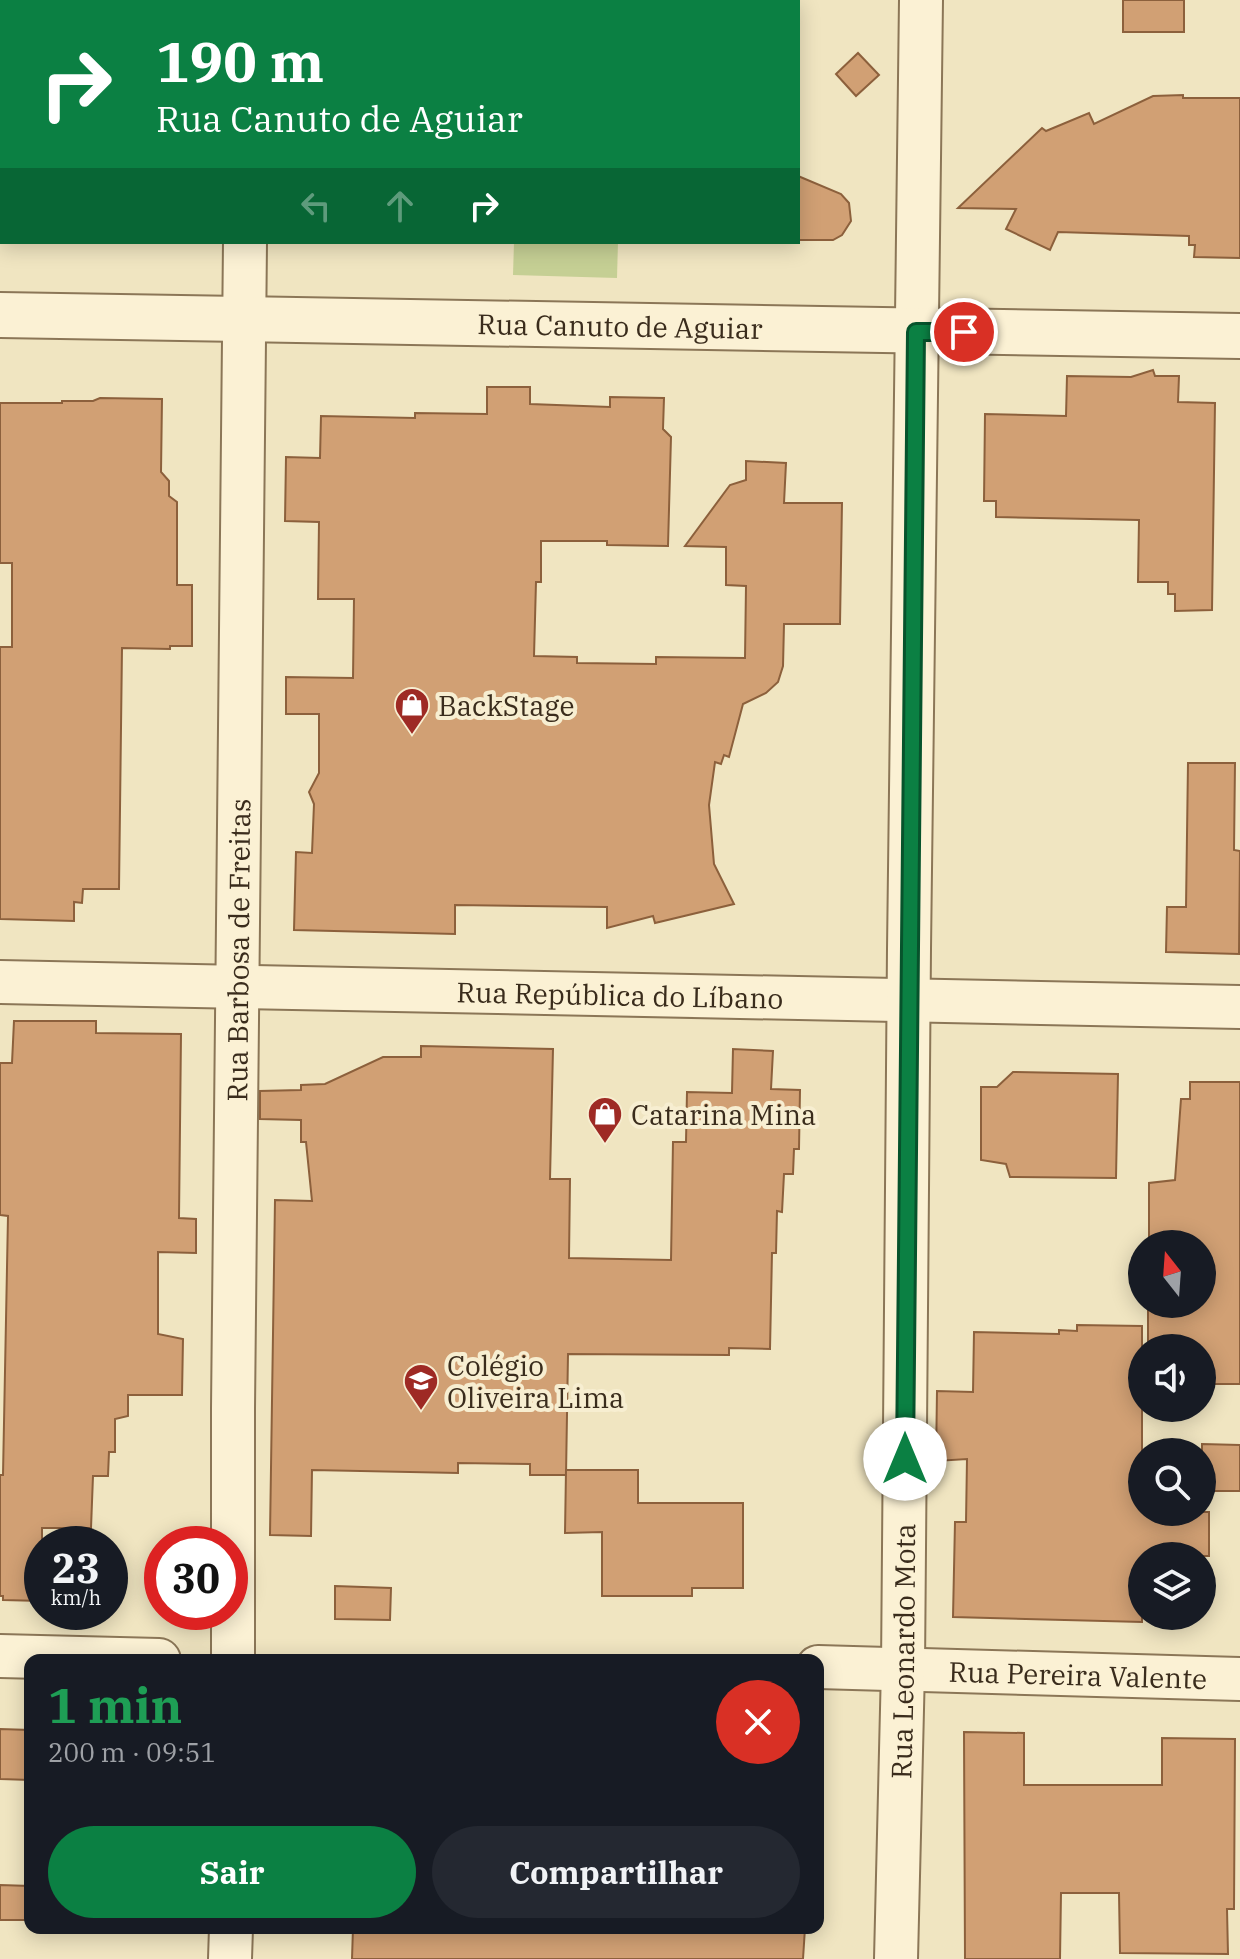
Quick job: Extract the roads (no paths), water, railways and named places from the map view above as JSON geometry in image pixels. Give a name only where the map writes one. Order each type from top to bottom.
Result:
[{"type":"street","name":"Rua Leonardo Mota","points":[[896,1959],[903,1668],[921,0]]},
{"type":"street","name":"Rua Barbosa de Freitas","points":[[233,1654],[245,244]]},
{"type":"street","name":"Rua Canuto de Aguiar","points":[[0,315],[1240,336]]},
{"type":"street","name":"Rua República do Líbano","points":[[0,982],[1240,1007]]},
{"type":"street","points":[[0,1656],[24,1657]]},
{"type":"street","name":"Rua Pereira Valente","points":[[824,1667],[1240,1679]]},
{"type":"street","points":[[230,1959],[231,1934]]},
{"type":"place","name":"BackStage","points":[[412,736]]},
{"type":"place","name":"Catarina Mina","points":[[605,1145]]},
{"type":"place","name":"Colégio Oliveira Lima","points":[[421,1412]]}]
